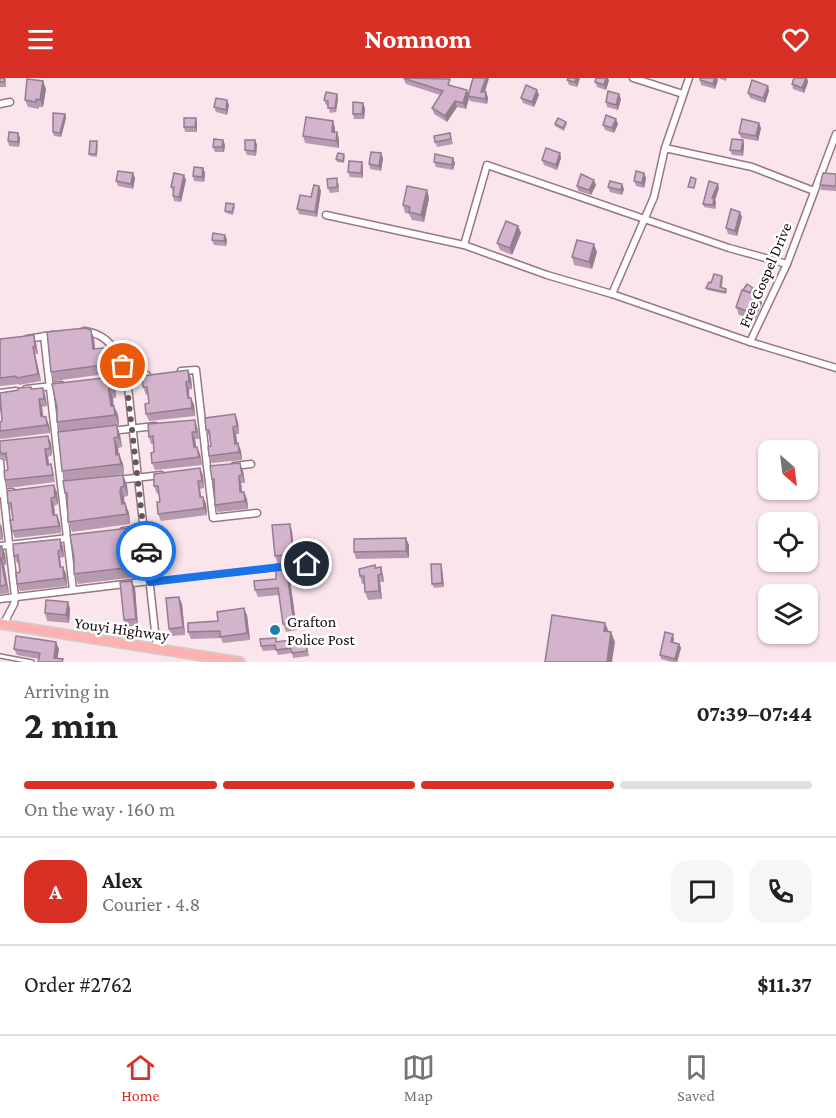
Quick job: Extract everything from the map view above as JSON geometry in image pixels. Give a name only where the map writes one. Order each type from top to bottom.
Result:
[{"type":"main road","name":"Youyi Highway","points":[[1,627],[240,662]]},
{"type":"street","points":[[633,78],[683,94]]},
{"type":"street","points":[[612,294],[646,220],[665,148],[689,78]]},
{"type":"street","points":[[0,104],[10,102]]},
{"type":"street","name":"Free Gospel Drive","points":[[836,134],[787,264],[750,342],[836,368]]},
{"type":"street","points":[[665,148],[752,167],[814,191]]},
{"type":"street","points":[[464,245],[487,165],[729,248],[787,264]]},
{"type":"street","points":[[326,215],[464,245],[546,275],[612,294],[750,342]]},
{"type":"street","points":[[76,332],[87,331],[104,337],[118,354],[126,378],[157,649]]},
{"type":"street","points":[[22,339],[66,334]]},
{"type":"street","points":[[44,336],[73,590]]},
{"type":"street","points":[[173,372],[196,370],[213,518],[257,513]]},
{"type":"street","points":[[94,381],[150,375]]},
{"type":"street","points":[[0,393],[72,384]]},
{"type":"street","points":[[190,422],[211,419]]},
{"type":"street","points":[[99,432],[167,424]]},
{"type":"street","points":[[45,439],[67,436]]},
{"type":"street","points":[[0,462],[15,597],[14,604],[1,627]]},
{"type":"street","points":[[229,467],[251,464]]},
{"type":"street","points":[[196,471],[218,468]]},
{"type":"street","points":[[105,482],[173,474]]},
{"type":"street","points":[[50,488],[72,485]]},
{"type":"street","points":[[2,494],[15,492]]},
{"type":"street","points":[[111,533],[144,529]]},
{"type":"street","points":[[0,546],[78,536]]},
{"type":"street","points":[[0,599],[150,582]]},
{"type":"lane","points":[[150,582],[307,564]]},
{"type":"lane","points":[[0,656],[32,662]]},
{"type":"building","points":[[403,78],[450,79],[448,85],[467,90],[463,103],[455,101],[445,116],[432,108],[443,91]]},
{"type":"building","points":[[473,78],[486,78],[481,92],[486,92],[485,99],[468,96]]},
{"type":"building","points":[[576,78],[575,82],[567,80]]},
{"type":"building","points":[[596,78],[606,78],[604,85],[595,82]]},
{"type":"building","points":[[700,78],[715,78],[713,84],[700,80]]},
{"type":"building","points":[[794,78],[806,78],[802,88],[792,84]]},
{"type":"building","points":[[27,79],[43,81],[40,100],[36,99],[36,102],[25,100]]},
{"type":"building","points":[[752,80],[768,86],[763,98],[748,93]]},
{"type":"building","points":[[526,85],[537,90],[532,102],[521,98]]},
{"type":"building","points":[[608,91],[619,94],[616,105],[606,102]]},
{"type":"building","points":[[326,92],[337,94],[335,108],[328,108],[328,101],[324,100]]},
{"type":"building","points":[[216,98],[227,100],[226,110],[214,107]]},
{"type":"building","points":[[353,102],[363,103],[362,114],[353,114]]},
{"type":"building","points":[[53,113],[65,114],[60,133],[53,132]]},
{"type":"building","points":[[606,115],[616,119],[612,128],[603,125]]},
{"type":"building","points":[[306,117],[333,121],[332,132],[337,132],[336,141],[303,136]]},
{"type":"building","points":[[184,118],[196,118],[195,127],[184,127]]},
{"type":"building","points":[[558,118],[566,122],[563,128],[555,124]]},
{"type":"building","points":[[742,119],[759,123],[756,136],[739,133]]},
{"type":"building","points":[[9,132],[18,133],[18,142],[8,141]]},
{"type":"building","points":[[450,133],[451,139],[435,142],[434,136]]},
{"type":"building","points":[[214,139],[223,140],[222,147],[213,147]]},
{"type":"building","points":[[732,139],[743,140],[741,151],[730,150]]},
{"type":"building","points":[[245,140],[255,140],[255,151],[245,150]]},
{"type":"building","points":[[90,141],[97,141],[96,154],[89,154]]},
{"type":"building","points":[[546,148],[560,153],[556,165],[542,160]]},
{"type":"building","points":[[371,152],[381,153],[379,166],[369,164]]},
{"type":"building","points":[[338,153],[344,154],[343,161],[336,159]]},
{"type":"building","points":[[435,154],[453,158],[452,165],[434,162]]},
{"type":"building","points":[[349,161],[362,162],[361,173],[348,172]]},
{"type":"building","points":[[194,167],[203,168],[202,177],[193,176]]},
{"type":"building","points":[[118,171],[133,173],[131,184],[116,181]]},
{"type":"building","points":[[636,171],[644,173],[642,183],[634,181]]},
{"type":"building","points":[[174,173],[184,175],[179,197],[173,196],[174,187],[171,187]]},
{"type":"building","points":[[823,173],[836,174],[836,186],[820,185]]},
{"type":"building","points":[[581,174],[594,180],[589,190],[577,186]]},
{"type":"building","points":[[691,177],[696,179],[694,188],[688,187]]},
{"type":"building","points":[[337,178],[337,187],[328,188],[327,179]]},
{"type":"building","points":[[610,181],[622,184],[621,190],[608,187]]},
{"type":"building","points":[[709,181],[718,184],[712,198],[714,198],[713,205],[703,204]]},
{"type":"building","points":[[314,185],[319,186],[315,212],[297,209],[300,195],[311,197]]},
{"type":"building","points":[[407,186],[427,190],[421,215],[409,212],[410,207],[403,205]]},
{"type":"building","points":[[226,203],[234,204],[232,212],[225,211]]},
{"type":"building","points":[[731,209],[740,212],[735,231],[726,228]]},
{"type":"building","points":[[506,221],[518,226],[510,248],[497,243]]},
{"type":"building","points":[[213,233],[225,235],[224,241],[212,240]]},
{"type":"building","points":[[577,240],[594,244],[589,262],[572,257]]},
{"type":"building","points":[[714,274],[722,276],[720,287],[726,289],[725,292],[706,288],[709,282],[711,283]]},
{"type":"building","points":[[747,284],[753,288],[750,293],[743,290]]},
{"type":"building","points":[[742,290],[759,296],[752,313],[736,307]]},
{"type":"building","points":[[85,328],[91,330],[93,349],[104,348],[105,354],[108,353],[110,364],[51,372],[47,332]]},
{"type":"building","points":[[34,335],[35,347],[33,347],[38,374],[0,378],[0,339]]},
{"type":"building","points":[[188,370],[189,382],[186,382],[192,408],[146,414],[145,404],[149,403],[147,387],[143,387],[142,376]]},
{"type":"building","points":[[112,377],[113,388],[109,388],[109,393],[115,415],[57,422],[57,408],[52,384]]},
{"type":"building","points":[[31,387],[31,389],[43,388],[44,399],[39,399],[41,416],[46,417],[47,425],[0,431],[2,421],[0,393]]},
{"type":"building","points":[[235,414],[237,426],[233,427],[235,444],[238,443],[239,452],[209,456],[208,447],[211,446],[205,418]]},
{"type":"building","points":[[195,420],[196,432],[192,432],[194,447],[197,447],[199,457],[152,463],[153,436],[149,437],[148,424]]},
{"type":"building","points":[[117,425],[118,437],[114,438],[116,455],[119,454],[121,464],[62,471],[58,432]]},
{"type":"building","points":[[48,436],[50,448],[45,449],[47,465],[51,464],[53,475],[5,480],[4,471],[8,470],[6,453],[2,454],[0,451],[0,441]]},
{"type":"building","points":[[240,463],[242,475],[239,476],[240,492],[244,492],[245,501],[215,505],[214,479],[212,479],[210,466]]},
{"type":"building","points":[[200,468],[202,481],[198,481],[204,508],[158,514],[157,502],[160,502],[158,486],[154,486],[154,474]]},
{"type":"building","points":[[123,475],[124,486],[121,487],[120,492],[127,514],[68,522],[67,493],[65,493],[63,481]]},
{"type":"building","points":[[54,485],[55,497],[51,498],[53,515],[57,515],[59,526],[12,531],[11,503],[8,503],[7,491]]},
{"type":"building","points":[[290,524],[293,554],[275,556],[272,525]]},
{"type":"building","points":[[129,528],[131,539],[127,540],[133,567],[74,574],[70,535]]},
{"type":"building","points":[[406,538],[406,551],[354,552],[354,539]]},
{"type":"building","points":[[60,539],[61,550],[58,551],[64,578],[17,584],[16,573],[20,572],[18,555],[14,556],[13,544]]},
{"type":"building","points":[[0,546],[2,546],[3,558],[1,558],[6,585],[0,586]]},
{"type":"building","points":[[293,562],[294,565],[286,566],[294,623],[283,624],[278,588],[255,590],[254,581],[276,579],[276,564]]},
{"type":"building","points":[[431,564],[441,564],[442,583],[432,584]]},
{"type":"building","points":[[375,565],[375,568],[381,567],[381,574],[378,575],[379,591],[365,592],[364,576],[360,576],[359,569]]},
{"type":"building","points":[[132,581],[136,619],[124,620],[120,582]]},
{"type":"building","points":[[179,597],[183,627],[169,629],[166,598]]},
{"type":"building","points":[[46,600],[68,602],[66,615],[45,613]]},
{"type":"building","points":[[244,608],[247,633],[220,637],[220,631],[188,632],[188,623],[218,621],[217,612]]},
{"type":"building","points":[[552,615],[605,623],[604,631],[611,632],[607,662],[545,662]]},
{"type":"building","points":[[665,632],[673,634],[671,642],[679,644],[675,659],[660,655]]},
{"type":"building","points":[[16,636],[56,642],[54,658],[63,659],[62,662],[38,662],[40,653],[14,649]]},
{"type":"building","points":[[276,638],[276,642],[290,640],[291,648],[276,650],[275,645],[261,646],[260,639]]},
{"type":"building","points":[[306,642],[307,651],[292,653],[290,645]]},
{"type":"way so far","points":[[123,366],[146,551]]},
{"type":"place","name":"Grafton Police Post","points":[[275,630]]},
{"type":"route","points":[[146,551],[150,582],[307,564]]}]
